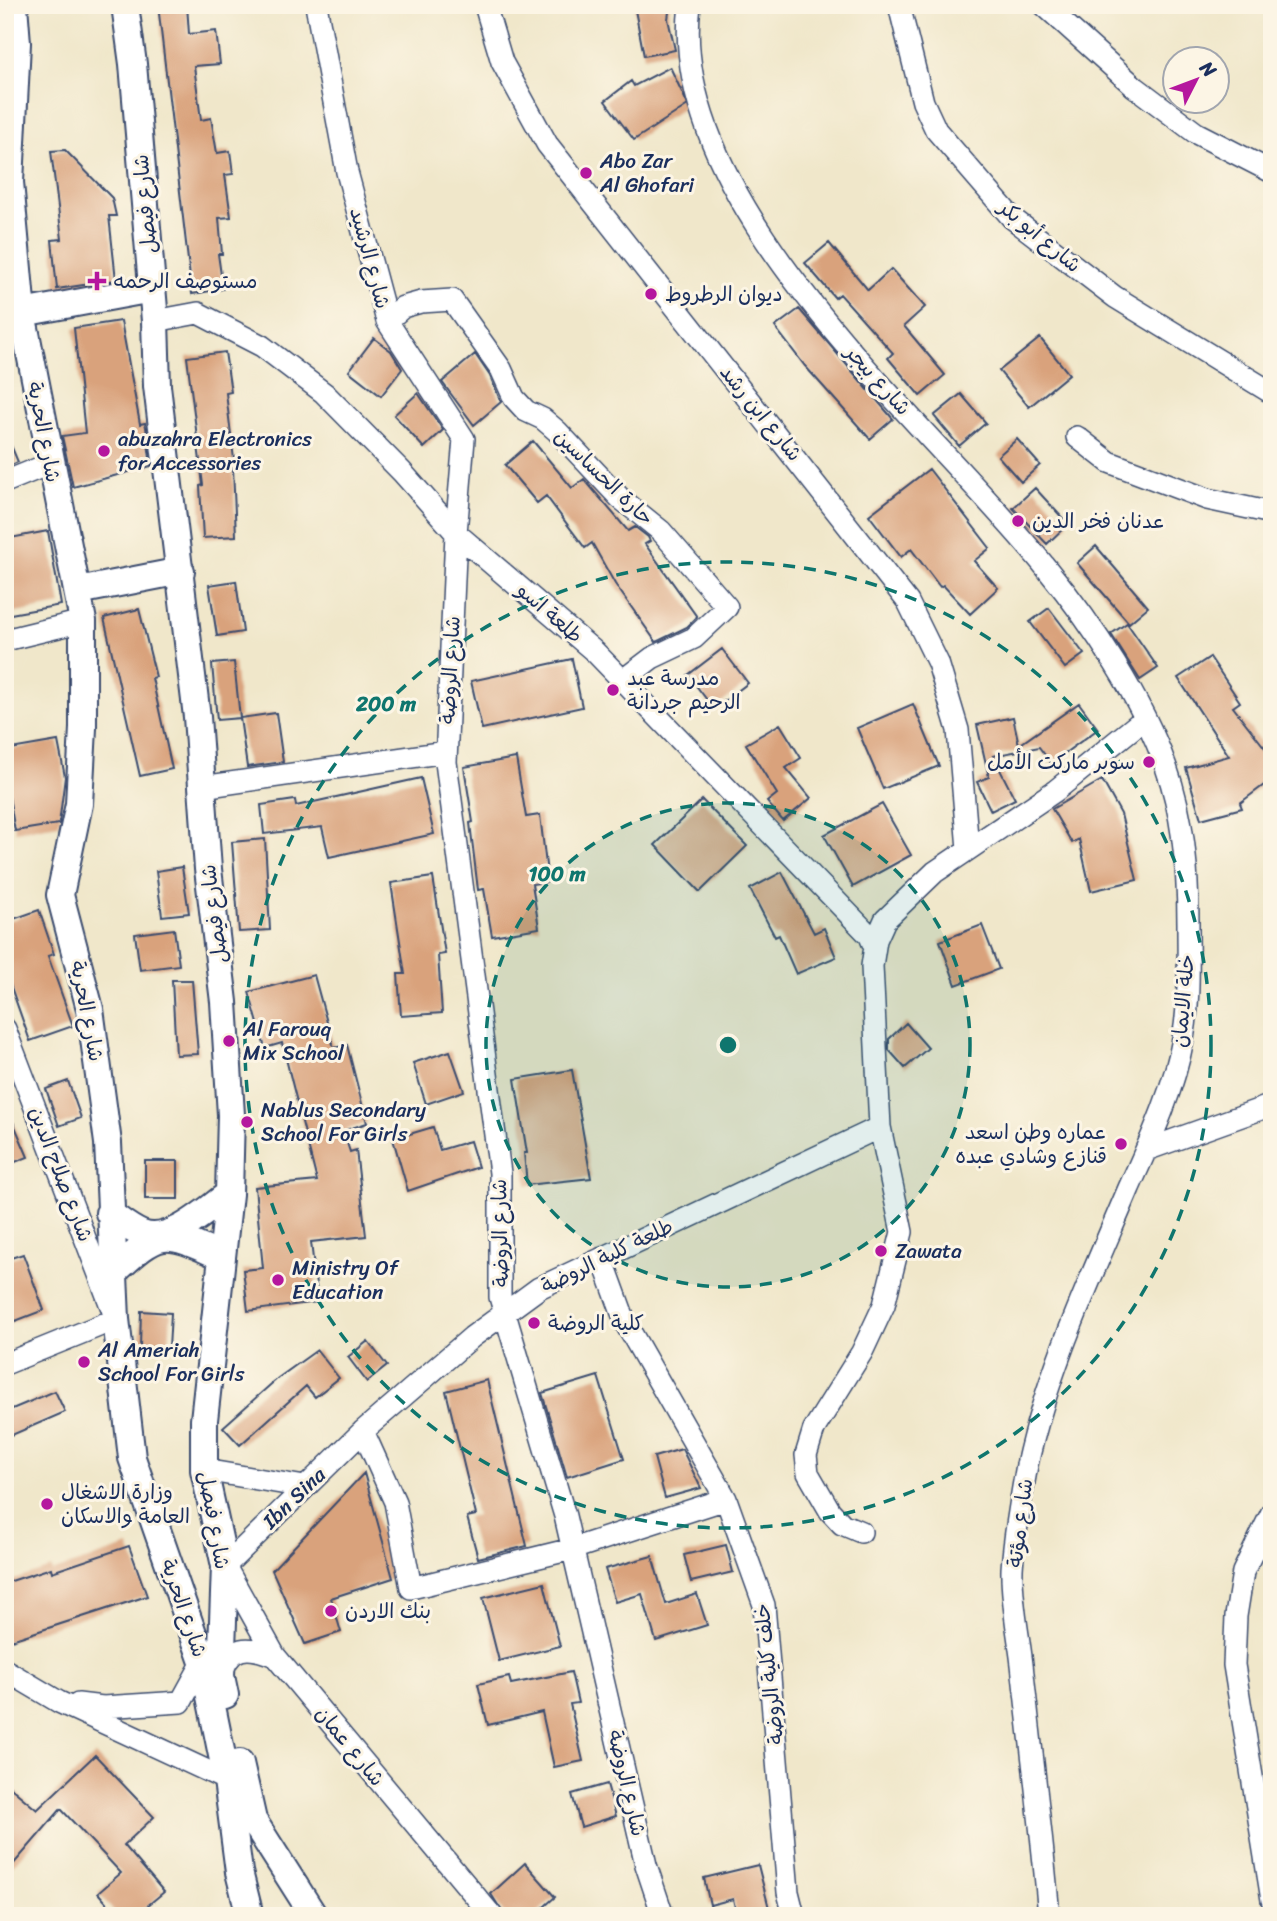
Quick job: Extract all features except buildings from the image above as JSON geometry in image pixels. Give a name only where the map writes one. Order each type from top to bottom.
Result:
[{"type":"main road","name":"شارع الحرية","points":[[14,5],[17,43],[10,182],[14,316],[83,621],[79,804],[60,895],[90,1009],[108,1143],[109,1213],[116,1319],[132,1458],[212,1669],[211,1705],[227,1780],[239,1872],[250,1916]]},
{"type":"main road","name":"شارع فيصل","points":[[125,5],[133,64],[155,321],[157,386],[181,570],[224,1002],[231,1115],[229,1194],[204,1420],[204,1470],[225,1566],[212,1669],[253,1820],[314,1916]]},
{"type":"main road","points":[[14,316],[152,289]]},
{"type":"main road","points":[[78,591],[181,570]]},
{"type":"main road","points":[[113,1273],[145,1244],[184,1225],[229,1194]]},
{"type":"main road","points":[[109,1213],[142,1234],[177,1236],[222,1256]]},
{"type":"street","name":"شارع الرشيد","points":[[316,5],[347,172],[387,321],[464,439],[456,533]]},
{"type":"street","name":"شارع ابن رشد","points":[[485,5],[502,62],[547,144],[908,602],[937,663],[958,730],[968,849]]},
{"type":"street","name":"شارع بيجر","points":[[690,5],[686,53],[692,87],[714,148],[738,194],[829,326],[996,509],[1061,586],[1106,651],[1144,719]]},
{"type":"street","name":"شارع أبو بكر","points":[[899,5],[923,102],[936,130],[1012,218],[1115,297],[1272,393]]},
{"type":"street","points":[[1044,5],[1135,87],[1185,125],[1272,172]]},
{"type":"street","name":"حارة الحساسين","points":[[387,321],[412,304],[452,300],[501,369],[514,398],[526,411],[557,431],[620,498],[661,531],[727,607],[694,638],[652,658],[623,680]]},
{"type":"street","name":"طلعة اسو","points":[[155,321],[198,313],[262,346],[324,393],[402,472],[456,533],[595,652],[623,680],[860,926],[874,946]]},
{"type":"street","points":[[1077,437],[1109,462],[1207,499],[1272,513]]},
{"type":"street","points":[[5,482],[49,464]]},
{"type":"street","name":"شارع الروضة","points":[[456,533],[446,752],[500,1173],[500,1297],[572,1549],[646,1865],[663,1916]]},
{"type":"street","points":[[5,640],[83,621]]},
{"type":"street","points":[[861,1532],[842,1524],[830,1511],[808,1473],[806,1455],[814,1429],[862,1352],[884,1304],[902,1232],[880,1127],[872,966],[874,946],[890,913],[934,872],[1055,791],[1144,719]]},
{"type":"street","name":"خلة الايمان","points":[[1144,719],[1164,760],[1175,793],[1184,844],[1188,919],[1183,1039],[1171,1084],[1146,1150]]},
{"type":"street","points":[[202,787],[446,752]]},
{"type":"street","name":"شارع صلاح الدين","points":[[5,1029],[116,1319]]},
{"type":"street","points":[[1146,1150],[1272,1105]]},
{"type":"street","name":"طلعة كلية الروضة","points":[[363,1431],[505,1312],[539,1288],[880,1127]]},
{"type":"street","name":"شارع مؤتة","points":[[1048,1916],[1012,1571],[1028,1464],[1066,1336],[1146,1150]]},
{"type":"street","name":"خلف كلية الروضة","points":[[602,1258],[626,1324],[726,1499],[764,1605],[788,1892],[794,1916]]},
{"type":"street","points":[[5,1364],[116,1319]]},
{"type":"street","points":[[363,1431],[395,1502],[411,1588],[572,1549],[726,1499]]},
{"type":"street","name":"Ibn Sina","points":[[225,1566],[363,1431]]},
{"type":"street","points":[[204,1470],[305,1487]]},
{"type":"street","points":[[1272,1512],[1243,1572],[1236,1616],[1234,1665],[1272,1900]]},
{"type":"street","name":"شارع عمان","points":[[225,1566],[275,1656],[492,1916]]},
{"type":"street","points":[[59,1702],[103,1707],[181,1702],[212,1669],[238,1650],[256,1648],[275,1656]]},
{"type":"street","points":[[5,1670],[59,1702],[227,1780]]},
{"type":"place","name":"Abo Zar Al Ghofari","points":[[586,173]]},
{"type":"place","name":"مستوصف الرحمه","points":[[97,281]]},
{"type":"place","name":"ديوان الرطروط","points":[[651,294]]},
{"type":"place","name":"abuzahra Electronics for Accessories","points":[[104,451]]},
{"type":"place","name":"عدنان فخر الدين","points":[[1018,521]]},
{"type":"place","name":"مدرسة عبد الرحيم جردانة","points":[[613,690]]},
{"type":"place","name":"سوبر ماركت الأمل","points":[[1149,762]]},
{"type":"place","name":"Al Farouq Mix School","points":[[229,1041]]},
{"type":"place","name":"Nablus Secondary School For Girls","points":[[247,1122]]},
{"type":"place","name":"عماره وطن اسعد قنازع وشادي عبده","points":[[1121,1144]]},
{"type":"place","name":"Zawata","points":[[881,1251]]},
{"type":"place","name":"Ministry Of Education","points":[[278,1280]]},
{"type":"place","name":"كلية الروضة","points":[[534,1323]]},
{"type":"place","name":"Al Ameriah School For Girls","points":[[84,1362]]},
{"type":"place","name":"وزارة الاشغال العامة والاسكان","points":[[47,1504]]},
{"type":"place","name":"بنك الاردن","points":[[331,1611]]}]
